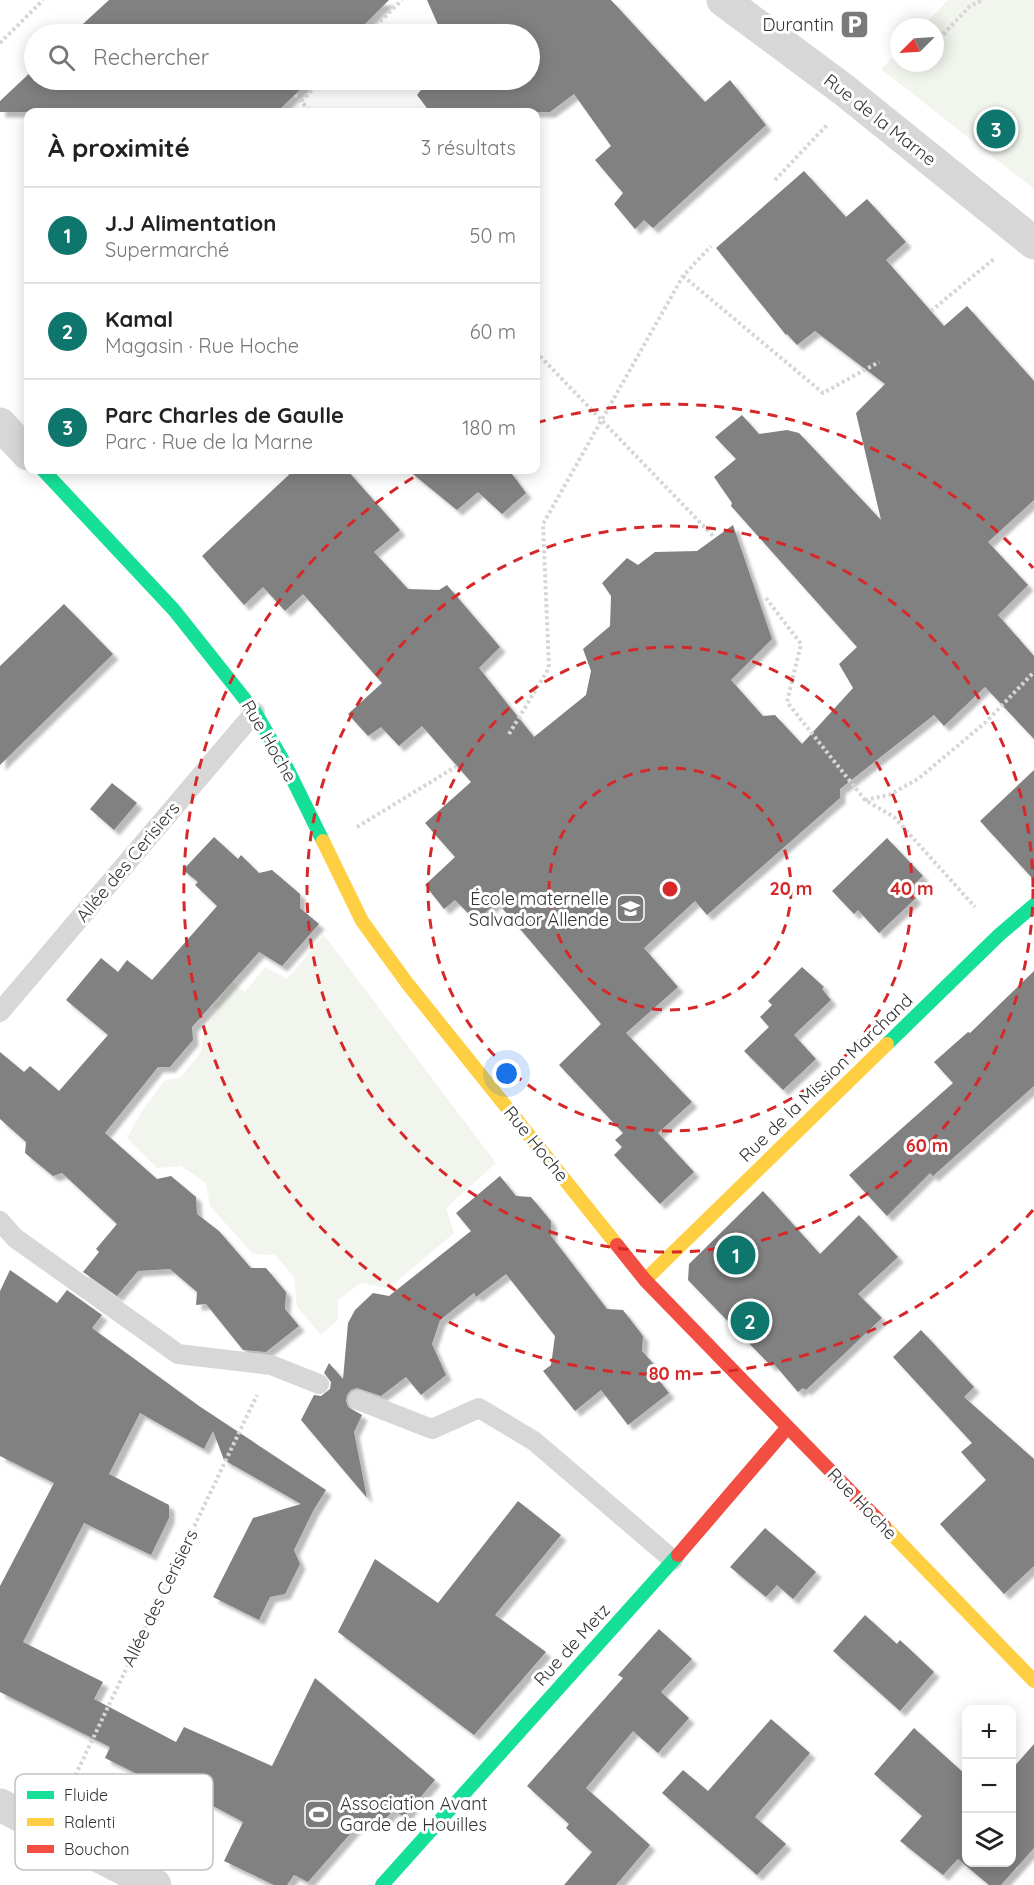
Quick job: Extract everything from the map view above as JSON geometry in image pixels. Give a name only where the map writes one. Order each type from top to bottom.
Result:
[{"type":"street","name":"Rue de la Marne","points":[[723,0],[853,98],[1029,238]]},
{"type":"street","points":[[0,424],[24,450]]},
{"type":"street","name":"Rue Hoche","points":[[47,474],[174,610],[255,712],[285,764],[363,921],[407,983],[645,1280],[1034,1681]]},
{"type":"street","name":"Rue de la Mission Marchand","points":[[645,1280],[999,935],[1034,905]]},
{"type":"street","name":"Rue de Metz","points":[[382,1885],[673,1560],[787,1428]]},
{"type":"street","points":[[0,1805],[15,1813]]},
{"type":"street","points":[[125,1870],[154,1885]]},
{"type":"lane","name":"Allée des Cerisiers","points":[[0,1012],[255,712]]},
{"type":"lane","points":[[0,1221],[15,1238],[178,1354],[271,1365],[319,1384]]},
{"type":"lane","points":[[358,1400],[432,1429],[479,1408],[534,1441],[673,1560]]},
{"type":"path","points":[[0,43],[43,0]]},
{"type":"path","points":[[377,24],[402,0]]},
{"type":"path","points":[[944,33],[970,6],[983,0]]},
{"type":"path","points":[[301,101],[312,90]]},
{"type":"path","points":[[295,95],[307,108]]},
{"type":"path","points":[[775,180],[853,98]]},
{"type":"path","points":[[931,311],[1029,238]]},
{"type":"path","points":[[509,734],[549,668],[543,524],[683,276],[711,246]]},
{"type":"path","points":[[683,276],[823,393],[879,362]]},
{"type":"path","points":[[540,356],[601,423],[715,538]]},
{"type":"path","points":[[766,598],[801,644],[787,702],[865,800],[894,817],[999,935]]},
{"type":"path","points":[[865,800],[890,795],[918,779],[986,722],[1034,672]]},
{"type":"path","points":[[326,846],[457,766]]},
{"type":"path","name":"Allée des Cerisiers","points":[[76,1774],[271,1365]]},
{"type":"shaded area","points":[[948,0],[1034,0],[1034,189],[881,69],[890,60],[890,72],[944,72],[944,18],[931,18]]},
{"type":"shaded area","points":[[324,935],[496,1163],[446,1208],[454,1233],[389,1288],[361,1283],[338,1300],[338,1320],[321,1335],[297,1307],[294,1277],[275,1255],[253,1254],[210,1206],[206,1183],[181,1166],[157,1168],[127,1138],[142,1111],[165,1080],[180,1078],[201,1052],[204,1032],[218,1010],[213,1006],[232,982],[245,992],[265,967],[287,979]]},
{"type":"building","points":[[109,0],[389,0],[365,24],[83,24]]},
{"type":"building","points":[[427,0],[611,0],[705,102],[730,80],[766,125],[653,228],[644,220],[635,229],[614,204],[623,193],[595,160],[611,146],[574,94],[550,112],[540,112],[540,108],[427,108],[417,95],[421,90],[540,90],[540,24],[438,24]]},
{"type":"building","points":[[24,78],[24,90],[300,90],[281,108],[24,108],[24,112],[0,112],[0,101]]},
{"type":"building","points":[[804,171],[846,217],[867,199],[906,242],[886,260],[944,326],[967,306],[1034,381],[1034,500],[988,542],[1028,585],[998,615],[1034,656],[1034,739],[985,687],[944,726],[934,715],[840,789],[840,798],[707,915],[695,901],[644,948],[678,987],[626,1033],[692,1102],[658,1133],[694,1172],[660,1204],[614,1155],[622,1147],[615,1140],[623,1133],[559,1065],[601,1024],[497,902],[476,921],[455,900],[444,909],[425,885],[455,857],[425,823],[471,782],[422,726],[399,746],[381,727],[368,736],[348,714],[382,683],[303,594],[285,611],[263,587],[244,605],[202,556],[290,474],[351,474],[400,530],[374,552],[408,589],[439,590],[447,585],[500,647],[479,668],[534,737],[586,695],[591,671],[583,649],[610,626],[611,596],[602,583],[627,558],[638,565],[655,552],[697,551],[733,525],[772,639],[731,680],[763,716],[775,715],[802,744],[853,688],[839,664],[857,647],[731,506],[732,503],[714,477],[736,459],[715,437],[742,415],[759,434],[787,430],[799,433],[881,520],[856,413],[885,384],[815,331],[797,345],[786,335],[716,248]]},
{"type":"building","points":[[413,474],[512,474],[526,493],[502,514],[478,492],[457,510]]},
{"type":"building","points":[[64,604],[113,654],[0,765],[0,666]]},
{"type":"building","points":[[1034,770],[1034,880],[980,821]]},
{"type":"building","points":[[112,783],[137,803],[114,830],[90,809]]},
{"type":"building","points":[[214,837],[238,859],[241,855],[259,873],[272,870],[300,894],[300,908],[319,924],[282,966],[259,952],[192,1027],[193,1040],[170,1067],[158,1067],[105,1133],[157,1179],[171,1176],[196,1197],[197,1214],[219,1231],[251,1268],[266,1268],[286,1292],[285,1309],[299,1326],[266,1352],[243,1350],[206,1304],[196,1305],[197,1292],[170,1269],[138,1271],[117,1296],[83,1272],[99,1252],[96,1249],[117,1224],[62,1173],[53,1176],[25,1153],[26,1142],[0,1119],[0,1052],[24,1072],[30,1066],[59,1091],[108,1035],[66,1000],[101,958],[118,972],[127,960],[152,980],[217,906],[195,885],[198,882],[183,870]]},
{"type":"building","points":[[887,838],[923,876],[908,890],[916,898],[879,933],[858,910],[854,914],[832,891]]},
{"type":"building","points":[[802,967],[824,987],[822,989],[831,1000],[794,1035],[816,1059],[783,1090],[744,1051],[769,1027],[760,1017],[772,1005],[768,1001]]},
{"type":"building","points":[[1034,971],[1034,1086],[933,1176],[930,1173],[887,1216],[849,1175],[953,1083],[934,1062],[968,1032],[970,1033]]},
{"type":"building","points":[[500,1176],[516,1196],[531,1197],[551,1221],[551,1236],[607,1309],[623,1310],[643,1336],[642,1351],[660,1371],[655,1375],[669,1393],[628,1425],[601,1390],[575,1411],[543,1371],[551,1365],[555,1336],[506,1274],[476,1297],[474,1293],[440,1320],[432,1344],[446,1375],[421,1395],[406,1377],[381,1396],[357,1388],[351,1390],[347,1395],[348,1407],[362,1415],[354,1432],[367,1498],[301,1420],[314,1395],[321,1396],[330,1389],[331,1382],[324,1373],[329,1363],[343,1379],[348,1323],[355,1310],[373,1293],[389,1296],[471,1231],[456,1213]]},
{"type":"building","points":[[763,1191],[820,1254],[859,1215],[898,1257],[858,1294],[882,1318],[806,1390],[803,1388],[798,1392],[774,1364],[771,1366],[688,1280],[689,1264]]},
{"type":"building","points":[[10,1270],[57,1303],[67,1290],[102,1315],[92,1328],[199,1406],[326,1490],[294,1550],[300,1564],[285,1594],[270,1597],[259,1620],[213,1597],[253,1518],[301,1504],[224,1460],[213,1431],[204,1449],[140,1413],[109,1474],[169,1505],[169,1518],[151,1555],[84,1523],[23,1642],[103,1682],[94,1699],[176,1742],[184,1727],[272,1766],[315,1678],[435,1780],[404,1817],[394,1810],[378,1826],[364,1818],[308,1882],[294,1875],[287,1885],[274,1885],[224,1861],[243,1822],[213,1806],[213,1774],[137,1774],[105,1758],[110,1747],[0,1692],[0,1586],[54,1483],[0,1456],[0,1291]]},
{"type":"building","points":[[921,1330],[974,1387],[964,1397],[1034,1459],[1034,1566],[1004,1594],[940,1524],[986,1480],[961,1452],[972,1443],[893,1357]]},
{"type":"building","points":[[518,1501],[561,1535],[495,1615],[546,1652],[474,1735],[338,1632],[375,1559],[438,1603]]},
{"type":"building","points":[[765,1528],[816,1572],[793,1599],[777,1585],[766,1597],[730,1567]]},
{"type":"building","points":[[865,1615],[897,1644],[900,1640],[934,1672],[900,1711],[833,1651]]},
{"type":"building","points":[[659,1629],[692,1659],[661,1692],[689,1718],[658,1753],[633,1731],[586,1788],[650,1845],[616,1885],[564,1885],[592,1852],[566,1828],[569,1824],[527,1786],[623,1678],[618,1675]]},
{"type":"building","points":[[771,1719],[810,1753],[755,1817],[786,1844],[757,1875],[662,1793],[683,1770],[708,1791]]},
{"type":"building","points":[[914,1728],[962,1771],[962,1862],[958,1859],[943,1875],[900,1841],[922,1816],[874,1774]]},
{"type":"building","points":[[1034,1744],[1034,1848],[1001,1885],[989,1885],[968,1867],[1016,1867],[1016,1764]]},
{"type":"traffic: fast","points":[[47,474],[174,610],[255,712],[285,764],[323,841]]},
{"type":"traffic: fast","points":[[887,1044],[999,935],[1034,905]]},
{"type":"traffic: fast","points":[[382,1885],[678,1555]]},
{"type":"traffic: slow","points":[[323,841],[362,921],[407,983],[617,1245]]},
{"type":"traffic: slow","points":[[645,1280],[887,1044]]},
{"type":"traffic: slow","points":[[884,1526],[1034,1681]]},
{"type":"traffic: jam","points":[[617,1245],[645,1280],[884,1526]]},
{"type":"traffic: jam","points":[[678,1555],[787,1428]]},
{"type":"place","name":"Durantin","points":[[855,25]]},
{"type":"place","name":"Parc Charles de Gaulle","points":[[996,129]]},
{"type":"place","name":"École maternelle Salvador Allende","points":[[630,909]]},
{"type":"place","name":"J.J Alimentation","points":[[736,1255]]},
{"type":"place","name":"Kamal","points":[[750,1321]]},
{"type":"place","name":"Association Avant Garde de Houilles","points":[[319,1814]]}]
